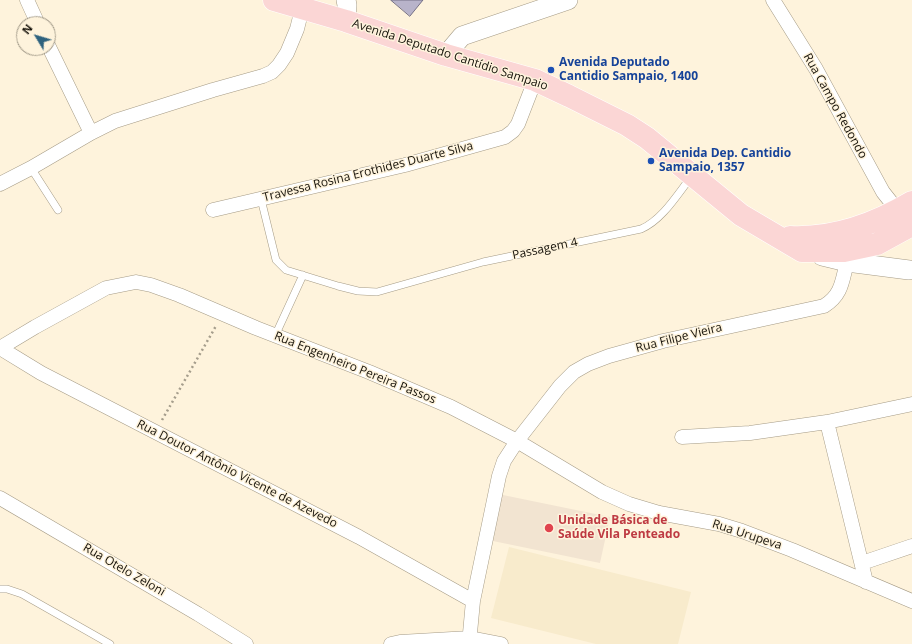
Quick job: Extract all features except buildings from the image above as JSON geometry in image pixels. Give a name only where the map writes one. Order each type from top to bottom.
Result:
[{"type":"main road","name":"Avenida Deputado Cantídio Sampaio","points":[[274,0],[346,21],[446,55],[535,80],[627,125],[647,138],[741,215],[802,251],[844,251],[876,244],[909,219]]},
{"type":"main road","points":[[346,0],[346,21]]},
{"type":"main road","points":[[446,55],[462,36],[568,0]]},
{"type":"main road","name":"Avenida Deputado Cantídio Sampaio","points":[[775,236],[808,238],[826,236],[868,224],[909,219]]},
{"type":"main road","points":[[868,224],[876,244],[890,260],[911,270]]},
{"type":"main road","points":[[802,251],[847,262],[911,270]]},
{"type":"street","points":[[27,0],[34,16]]},
{"type":"street","name":"Rua Campo Redondo","points":[[773,0],[816,69],[883,192],[909,219]]},
{"type":"street","points":[[0,184],[115,121],[272,72],[287,53],[297,29],[302,9]]},
{"type":"street","points":[[53,56],[91,133]]},
{"type":"street","name":"Travessa Rosina Erothides Duarte Silva","points":[[213,210],[405,165],[505,137],[513,131],[518,124],[535,80]]},
{"type":"street","name":"Rua Filipe Vieira","points":[[517,442],[560,386],[574,372],[588,364],[609,356],[663,341],[824,306],[833,300],[839,292],[847,262]]},
{"type":"street","name":"Rua Engenheiro Pereira Passos","points":[[0,348],[34,327],[106,288],[124,283],[136,282],[151,285],[274,336],[369,372],[451,406],[517,442]]},
{"type":"street","name":"Rua Doutor Antônio Vicente de Azevedo","points":[[0,348],[41,373],[359,537],[473,601]]},
{"type":"street","points":[[682,437],[750,433],[827,422],[912,404]]},
{"type":"street","points":[[827,422],[866,582]]},
{"type":"street","points":[[470,641],[473,601],[499,476],[504,461],[517,442]]},
{"type":"street","name":"Rua Urupeva","points":[[517,442],[602,492],[629,504],[659,513],[718,524],[742,531],[792,550],[912,601]]},
{"type":"street","name":"Rua Otelo Zeloni","points":[[0,498],[198,614],[246,644]]},
{"type":"street","points":[[862,563],[912,546]]},
{"type":"street","points":[[391,644],[470,641],[501,644]]},
{"type":"lane","points":[[30,168],[58,210]]},
{"type":"lane","name":"Passagem 4","points":[[261,199],[276,260],[286,270],[358,291],[377,292],[483,262],[641,229],[657,219],[693,176]]},
{"type":"lane","points":[[274,336],[303,275]]},
{"type":"lane","points":[[0,589],[7,589],[22,594],[110,644]]},
{"type":"path","points":[[155,433],[222,314]]},
{"type":"shaded area","name":"Unidade Básica de Saúde Vila Penteado","points":[[498,494],[610,517],[600,563],[488,540]]},
{"type":"shaded area","points":[[509,547],[691,592],[678,644],[596,644],[491,618]]},
{"type":"place","name":"Avenida Deputado Cantidio Sampaio, 1400","points":[[551,70]]},
{"type":"place","name":"Avenida Dep. Cantidio Sampaio, 1357","points":[[651,161]]},
{"type":"place","name":"Unidade Básica de Saúde Vila Penteado","points":[[549,528]]}]
